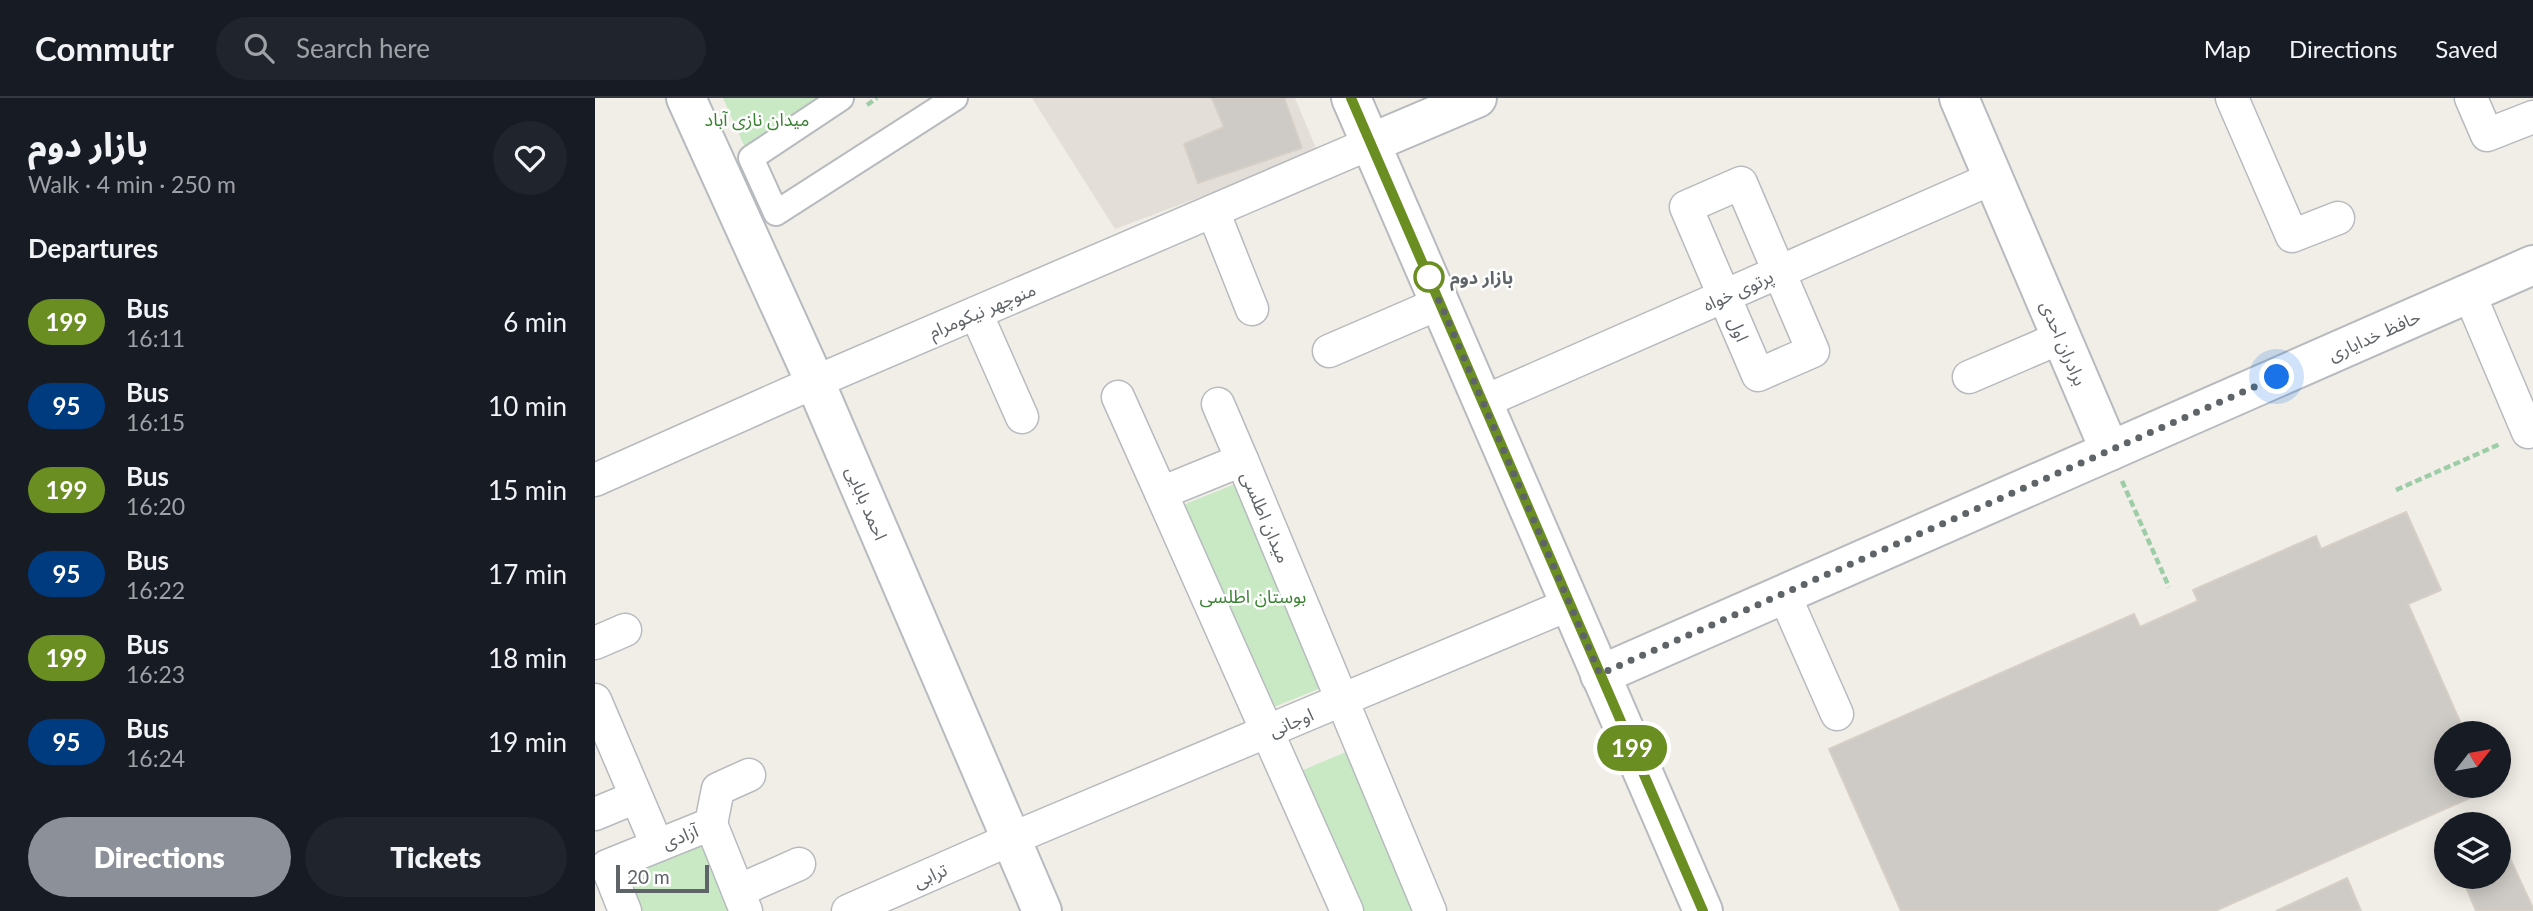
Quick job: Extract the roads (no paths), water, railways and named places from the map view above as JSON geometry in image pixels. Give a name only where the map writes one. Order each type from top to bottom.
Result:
[{"type":"street","name":"احمد بابایی","points":[[686,98],[815,382],[1042,911]]},
{"type":"street","points":[[841,98],[751,158],[776,213],[955,98]]},
{"type":"street","points":[[1351,98],[1703,911]]},
{"type":"street","points":[[1371,143],[1477,98]]},
{"type":"street","name":"برادران احدی","points":[[1959,98],[2109,451]]},
{"type":"street","points":[[2232,98],[2292,236],[2337,218]]},
{"type":"street","points":[[2471,98],[2487,135],[2533,117]]},
{"type":"street","name":"منوچهر نیکومرام","points":[[595,481],[815,382],[1371,143]]},
{"type":"street","name":"پرتوی خواه","points":[[1483,402],[1993,177]]},
{"type":"street","name":"اول","points":[[1741,183],[1779,272],[1814,351],[1758,375],[1686,207],[1741,183]]},
{"type":"street","points":[[1213,211],[1252,309]]},
{"type":"street","name":"حافظ خدایاری","points":[[1600,674],[2533,265]]},
{"type":"street","points":[[2469,293],[2528,432]]},
{"type":"street","points":[[1329,351],[1440,303]]},
{"type":"street","points":[[977,313],[1022,417]]},
{"type":"street","points":[[1969,377],[2062,337]]},
{"type":"street","points":[[1118,397],[1267,731],[1337,908]]},
{"type":"street","points":[[1218,404],[1242,460]]},
{"type":"street","name":"میدان اطلسی","points":[[1161,493],[1242,460],[1430,911]]},
{"type":"street","points":[[1784,594],[1837,714]]},
{"type":"street","name":"اوجانی","points":[[1011,838],[1570,604]]},
{"type":"street","points":[[595,643],[625,630]]},
{"type":"street","points":[[599,720],[657,845]]},
{"type":"street","points":[[711,824],[718,789],[749,775]]},
{"type":"street","points":[[595,814],[636,797]]},
{"type":"street","name":"آزادی","points":[[625,911],[607,866],[711,824],[742,901]]},
{"type":"street","name":"ترابی","points":[[848,911],[1011,838]]},
{"type":"street","points":[[742,901],[799,864]]},
{"type":"place","name":"بازار دوم","points":[[1429,277]]},
{"type":"park label","name":"میدان نازی آباد","points":[[757,119]]},
{"type":"park label","name":"بوستان اطلسی","points":[[1253,596]]}]
